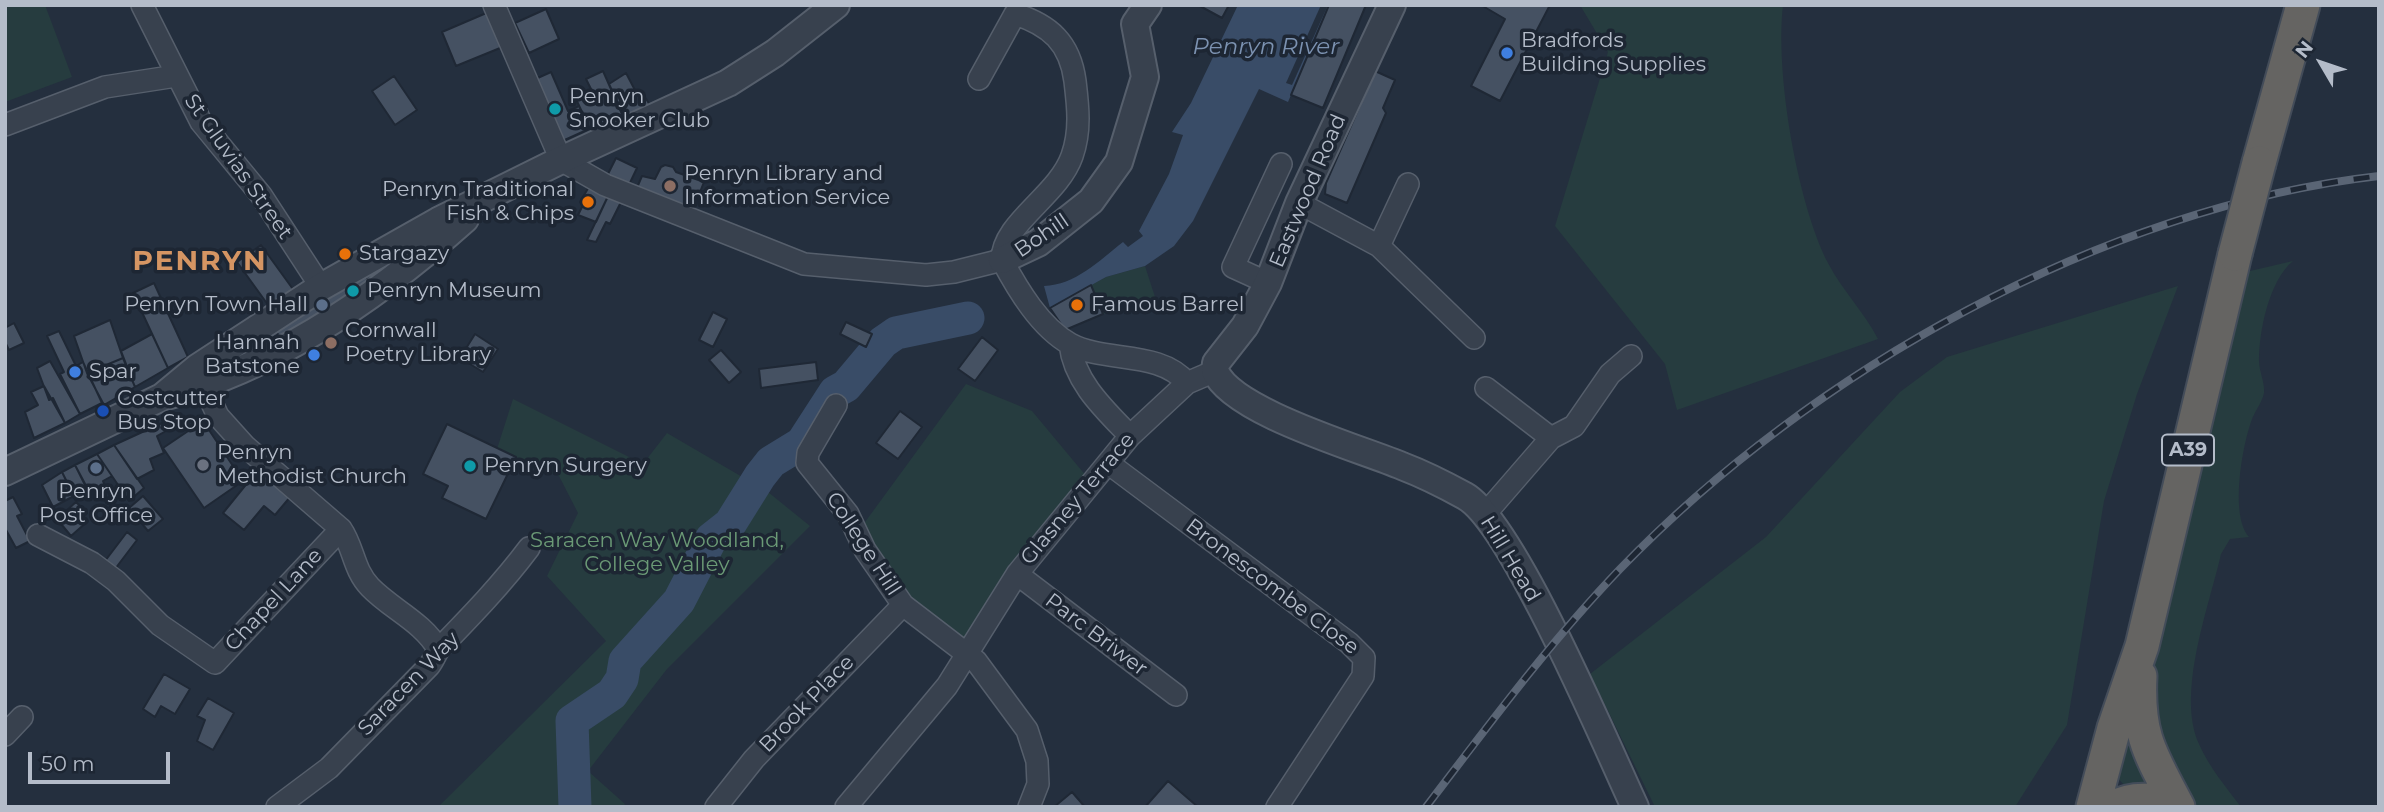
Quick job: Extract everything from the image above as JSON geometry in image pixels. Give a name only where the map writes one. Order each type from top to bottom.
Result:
[{"type":"highway","name":"A39","points":[[2093,807],[2114,728],[2142,646],[2235,254],[2303,5]]},
{"type":"highway","name":"A39","points":[[2142,646],[2139,705],[2145,744],[2178,807]]},
{"type":"highway","name":"A39","points":[[2115,807],[2140,800],[2160,801],[2178,807]]},
{"type":"street","name":"St Gluvias Street","points":[[142,5],[201,122],[261,195],[321,287]]},
{"type":"street","points":[[494,5],[561,160],[605,184],[804,264],[926,275],[954,272],[1002,260],[1038,313],[1070,344],[1090,352],[1166,368],[1180,374],[1186,383]]},
{"type":"street","points":[[162,397],[197,368],[321,287],[438,221],[561,160],[728,83],[775,53],[835,5]]},
{"type":"street","name":"Bohill","points":[[1002,260],[1038,243],[1091,201],[1119,162],[1145,77],[1135,24],[1148,5]]},
{"type":"street","name":"Eastwood Road","points":[[1215,371],[1216,363],[1245,326],[1268,282],[1299,203],[1392,5]]},
{"type":"street","points":[[979,79],[1014,10]]},
{"type":"street","name":"Bohill","points":[[1002,260],[1004,244],[1011,231],[1049,194],[1065,170],[1078,130],[1078,107],[1069,54],[1053,32],[1014,10]]},
{"type":"street","points":[[5,125],[105,87],[176,76]]},
{"type":"street","points":[[1268,282],[1233,267],[1281,164]]},
{"type":"street","points":[[1379,246],[1408,184]]},
{"type":"street","points":[[5,472],[162,397],[204,386],[317,329],[373,292],[449,234],[490,197]]},
{"type":"street","points":[[1299,203],[1379,246],[1474,338]]},
{"type":"street","points":[[1070,344],[1072,359],[1085,384],[1130,436]]},
{"type":"street","points":[[1486,513],[1551,438],[1574,426],[1610,374],[1632,356]]},
{"type":"street","name":"Glasney Terrace","points":[[846,807],[947,686],[1017,574],[1130,436],[1186,383],[1215,371]]},
{"type":"street","name":"Hill Head","points":[[1215,371],[1231,392],[1262,411],[1404,466],[1467,497],[1486,513],[1527,583],[1635,807]]},
{"type":"street","points":[[204,386],[218,416],[245,446],[341,529],[349,541],[354,564],[361,576],[396,610],[432,638],[439,649]]},
{"type":"street","points":[[1486,388],[1551,438]]},
{"type":"street","name":"College Hill","points":[[836,405],[808,453],[807,463],[848,514],[865,550],[903,604],[968,653],[1027,730],[1038,784],[1028,807]]},
{"type":"street","name":"Bronescombe Close","points":[[1108,463],[1364,657],[1363,676],[1277,807]]},
{"type":"street","name":"Chapel Lane","points":[[38,535],[92,563],[116,581],[160,625],[215,663],[341,529]]},
{"type":"street","name":"Saracen Way","points":[[277,807],[329,768],[429,666],[439,649],[495,591],[529,548]]},
{"type":"street","name":"Parc Briwer","points":[[1017,574],[1176,695]]},
{"type":"street","name":"Brook Place","points":[[716,807],[754,760],[903,604]]},
{"type":"street","points":[[5,734],[22,717]]},
{"type":"green space","points":[[7,5],[45,5],[72,77],[5,102]]},
{"type":"green space","points":[[1580,5],[1783,5],[1782,65],[1786,100],[1791,137],[1807,207],[1828,263],[1878,339],[1677,410],[1665,364],[1555,226],[1608,52]]},
{"type":"green space","points":[[2293,261],[2272,294],[2261,336],[2259,361],[2264,393],[2252,418],[2241,464],[2240,513],[2243,527],[2249,537],[2230,539],[2221,554],[2193,675],[2193,723],[2199,744],[2213,769],[2241,807],[2195,807],[2186,798],[2144,704],[2233,275]]},
{"type":"green space","points":[[1145,266],[1155,297],[1117,312],[1103,314],[1091,285],[1106,277]]},
{"type":"green space","points":[[2178,286],[2137,394],[2104,501],[2067,725],[2015,807],[1655,807],[1590,674],[1766,537],[1900,392],[1947,357]]},
{"type":"green space","points":[[966,384],[1032,411],[1092,483],[968,653],[903,605],[857,533]]},
{"type":"green space","name":"Saracen Way Woodland, College Valley","points":[[513,399],[643,464],[667,433],[768,492],[810,526],[667,669],[588,771],[625,804],[623,807],[438,807],[606,641],[547,576],[578,513],[559,476],[497,449]]},
{"type":"green space","points":[[2126,731],[2147,782],[2124,785],[2115,775]]},
{"type":"water","name":"Penryn River","points":[[1238,5],[1329,5],[1288,102],[1259,89],[1193,221],[1174,246],[1145,266],[1106,277],[1050,308],[1044,286],[1076,277],[1123,242],[1128,247],[1143,236],[1139,231],[1169,174],[1183,135],[1172,132],[1191,103]]},
{"type":"pier","points":[[1321,5],[1328,5],[1292,85],[1286,83]]},
{"type":"building","points":[[1198,5],[1229,5],[1222,18]]},
{"type":"building","points":[[1329,5],[1366,5],[1323,108],[1291,95]]},
{"type":"building","name":"Bradfords Building Supplies","points":[[1481,5],[1550,5],[1500,101],[1471,86],[1505,19]]},
{"type":"building","points":[[546,9],[559,39],[529,53],[515,23]]},
{"type":"building","points":[[491,11],[505,46],[456,66],[442,32]]},
{"type":"building","points":[[603,71],[625,121],[593,136],[576,99],[592,91],[586,79]]},
{"type":"building","points":[[1375,71],[1395,80],[1383,108],[1386,113],[1347,203],[1325,194],[1326,183]]},
{"type":"building","name":"Penryn Snooker Club","points":[[551,72],[568,111],[579,106],[589,129],[558,143],[531,81]]},
{"type":"building","points":[[626,73],[637,94],[641,91],[650,105],[625,119],[609,84]]},
{"type":"building","points":[[394,76],[417,110],[395,125],[372,91]]},
{"type":"building","points":[[616,158],[637,168],[627,189],[606,178]]},
{"type":"building","name":"Penryn Library and Information Service","points":[[665,165],[704,182],[692,212],[636,190],[642,176],[655,179]]},
{"type":"building","points":[[590,185],[609,194],[596,222],[578,215],[583,205],[580,202]]},
{"type":"building","points":[[609,194],[622,200],[610,224],[606,222],[596,242],[587,240]]},
{"type":"building","points":[[261,245],[295,292],[271,309],[237,262]]},
{"type":"building","name":"Penryn Town Hall","points":[[361,269],[371,286],[283,342],[272,325]]},
{"type":"building","points":[[154,283],[188,357],[168,368],[133,293]]},
{"type":"building","name":"Famous Barrel","points":[[1091,285],[1103,314],[1065,330],[1050,308]]},
{"type":"building","points":[[713,312],[727,319],[713,347],[699,340]]},
{"type":"building","points":[[110,320],[123,358],[87,373],[74,336]]},
{"type":"building","points":[[846,322],[872,334],[866,347],[840,334]]},
{"type":"building","points":[[14,323],[24,343],[9,350],[5,342],[5,328]]},
{"type":"building","name":"Spar","points":[[59,331],[76,366],[83,362],[102,403],[80,414],[60,374],[64,372],[47,336]]},
{"type":"building","points":[[152,334],[168,368],[135,387],[121,351]]},
{"type":"building","points":[[475,334],[498,349],[483,372],[460,358]]},
{"type":"building","points":[[982,337],[998,350],[975,381],[958,369]]},
{"type":"building","points":[[721,350],[741,372],[729,383],[709,360]]},
{"type":"building","points":[[123,358],[135,387],[104,405],[87,373]]},
{"type":"building","points":[[50,361],[80,414],[65,423],[53,398],[49,400],[37,368]]},
{"type":"building","points":[[816,362],[818,380],[761,388],[759,369]]},
{"type":"building","points":[[44,386],[65,423],[34,438],[25,412],[38,405],[31,392]]},
{"type":"building","points":[[900,411],[922,427],[898,459],[876,443]]},
{"type":"building","name":"Penryn Methodist Church","points":[[203,421],[243,481],[204,508],[163,448]]},
{"type":"building","points":[[162,423],[166,431],[157,436],[164,453],[150,459],[154,470],[137,479],[114,445]]},
{"type":"building","name":"Penryn Surgery","points":[[447,424],[516,457],[486,519],[442,498],[448,486],[423,474]]},
{"type":"building","points":[[114,445],[144,488],[129,501],[97,454]]},
{"type":"building","points":[[97,454],[112,476],[103,481],[106,488],[97,493],[94,486],[87,489],[75,465]]},
{"type":"building","points":[[75,465],[91,495],[76,501],[62,472]]},
{"type":"building","points":[[261,466],[291,496],[275,515],[264,506],[244,530],[223,513]]},
{"type":"building","points":[[62,472],[74,496],[53,507],[42,485]]},
{"type":"building","points":[[143,496],[163,519],[148,531],[129,508]]},
{"type":"building","points":[[13,497],[22,514],[17,516],[30,541],[16,548],[5,528],[5,501]]},
{"type":"building","points":[[76,502],[87,513],[82,517],[88,521],[71,536],[57,519]]},
{"type":"building","points":[[127,532],[137,540],[112,573],[102,565]]},
{"type":"building","points":[[164,674],[190,689],[175,714],[161,706],[155,717],[143,709]]},
{"type":"building","points":[[208,698],[234,713],[213,750],[197,741],[205,720],[197,716]]},
{"type":"building","points":[[1168,781],[1198,807],[1145,807]]},
{"type":"building","points":[[1072,792],[1085,807],[1054,807]]},
{"type":"waterway","points":[[575,807],[572,721],[612,694],[622,679],[625,661],[679,601],[711,539],[730,524],[771,462],[802,443],[835,392],[846,386],[883,342],[896,333],[968,318]]},
{"type":"railway","points":[[1426,807],[1544,655],[1620,569],[1696,497],[1780,428],[1871,366],[1968,310],[2068,262],[2171,223],[2275,194],[2379,176]]},
{"type":"place","name":"Bradfords Building Supplies","points":[[1507,53]]},
{"type":"place","name":"Penryn Snooker Club","points":[[555,109]]},
{"type":"place","name":"Penryn Library and Information Service","points":[[670,186]]},
{"type":"place","name":"Penryn Traditional Fish & Chips","points":[[588,202]]},
{"type":"place","name":"Stargazy","points":[[345,254]]},
{"type":"place","name":"Penryn Museum","points":[[353,291]]},
{"type":"place","name":"Penryn Town Hall","points":[[322,305]]},
{"type":"place","name":"Famous Barrel","points":[[1077,305]]},
{"type":"place","name":"Cornwall Poetry Library","points":[[331,343]]},
{"type":"place","name":"Hannah Batstone","points":[[314,355]]},
{"type":"place","name":"Spar","points":[[75,372]]},
{"type":"place","name":"Costcutter Bus Stop","points":[[103,411]]},
{"type":"place","name":"Penryn Methodist Church","points":[[203,465]]},
{"type":"place","name":"Penryn Surgery","points":[[470,466]]},
{"type":"place","name":"Penryn Post Office","points":[[96,468]]},
{"type":"district","name":"PENRYN","points":[[200,262]]}]
